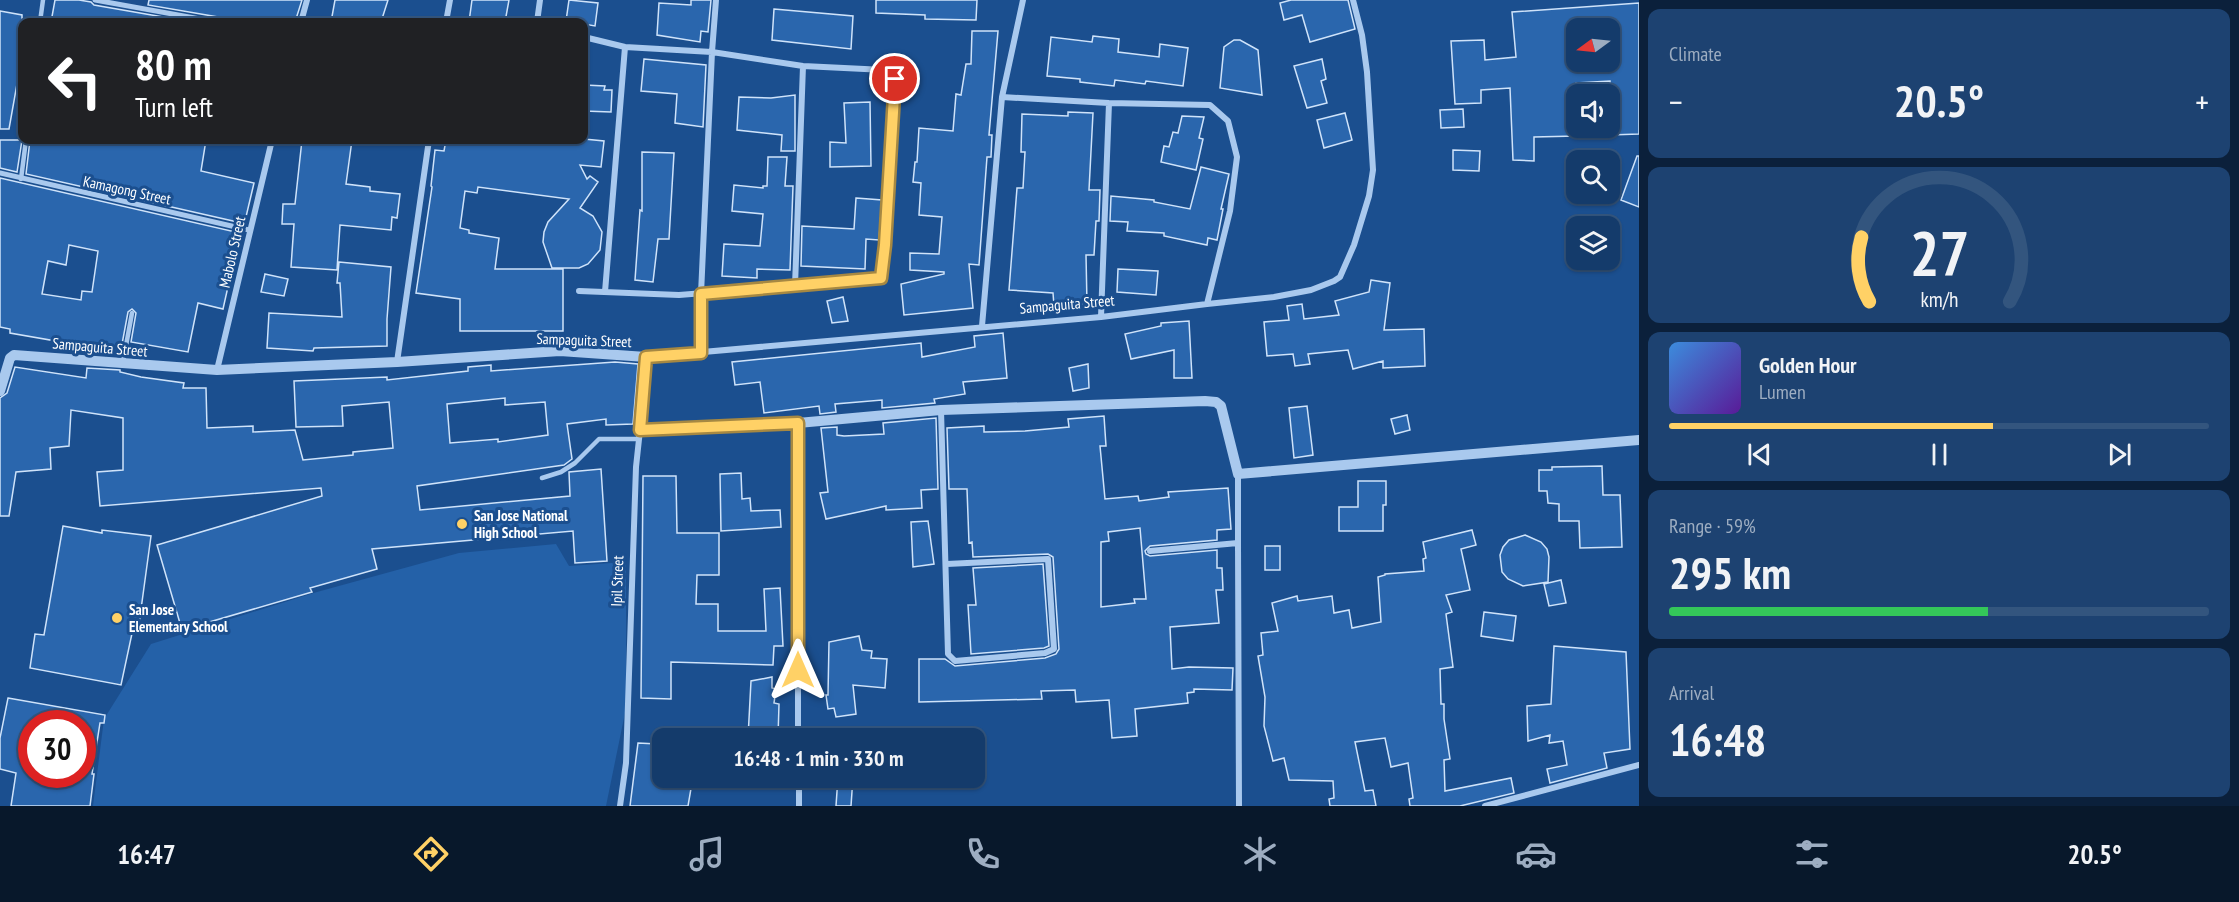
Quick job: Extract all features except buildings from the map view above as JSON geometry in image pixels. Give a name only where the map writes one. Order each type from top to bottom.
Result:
[{"type":"street","points":[[95,0],[195,18]]},
{"type":"street","points":[[302,18],[307,0]]},
{"type":"street","points":[[447,18],[450,0]]},
{"type":"street","points":[[538,18],[540,0]]},
{"type":"street","points":[[701,353],[701,294],[716,0]]},
{"type":"street","points":[[982,326],[1002,98],[1023,0]]},
{"type":"street","name":"Sampaguita Street","points":[[0,391],[10,358],[14,355],[217,370],[397,362],[560,351],[646,357],[1101,317],[1274,297],[1311,290],[1334,281],[1345,268],[1369,196],[1373,170],[1367,72],[1353,0]]},
{"type":"street","points":[[579,291],[679,295],[880,279],[895,79],[892,73],[885,70],[803,66],[712,52],[625,47],[588,38]]},
{"type":"street","points":[[605,292],[625,47]]},
{"type":"street","points":[[795,286],[803,66]]},
{"type":"street","points":[[1002,98],[1210,105],[1228,121],[1237,158],[1230,212],[1207,303]]},
{"type":"street","points":[[1101,317],[1109,103]]},
{"type":"street","name":"Mabolo Street","points":[[217,370],[271,144]]},
{"type":"street","points":[[397,362],[428,144]]},
{"type":"street","name":"Kamagong Street","points":[[0,173],[249,230]]},
{"type":"street","name":"Ipil Street","points":[[620,806],[626,763],[636,467],[646,357]]},
{"type":"street","points":[[640,435],[941,410],[1216,402],[1224,412],[1238,474],[1239,806]]},
{"type":"street","points":[[941,410],[948,654],[955,660],[1045,653],[1054,649],[1048,559],[947,564]]},
{"type":"street","points":[[798,423],[798,728]]},
{"type":"street","points":[[1238,474],[1639,440]]},
{"type":"street","points":[[1150,551],[1238,543]]},
{"type":"street","points":[[1485,806],[1639,765]]},
{"type":"street","points":[[798,788],[798,806]]},
{"type":"lane","points":[[41,18],[43,0]]},
{"type":"lane","points":[[21,179],[25,144]]},
{"type":"lane","points":[[122,364],[132,313]]},
{"type":"lane","points":[[542,478],[561,472],[575,463],[599,440],[640,435]]},
{"type":"shaded area","points":[[556,544],[569,566],[626,562],[626,708],[606,806],[93,806],[104,719],[151,644],[317,592],[459,553]]},
{"type":"place","name":"San Jose National High School","points":[[462,524]]},
{"type":"place","name":"San Jose Elementary School","points":[[117,618]]},
{"type":"route","points":[[798,670],[798,423],[640,430],[646,357],[701,353],[701,294],[881,278],[895,79]]}]
